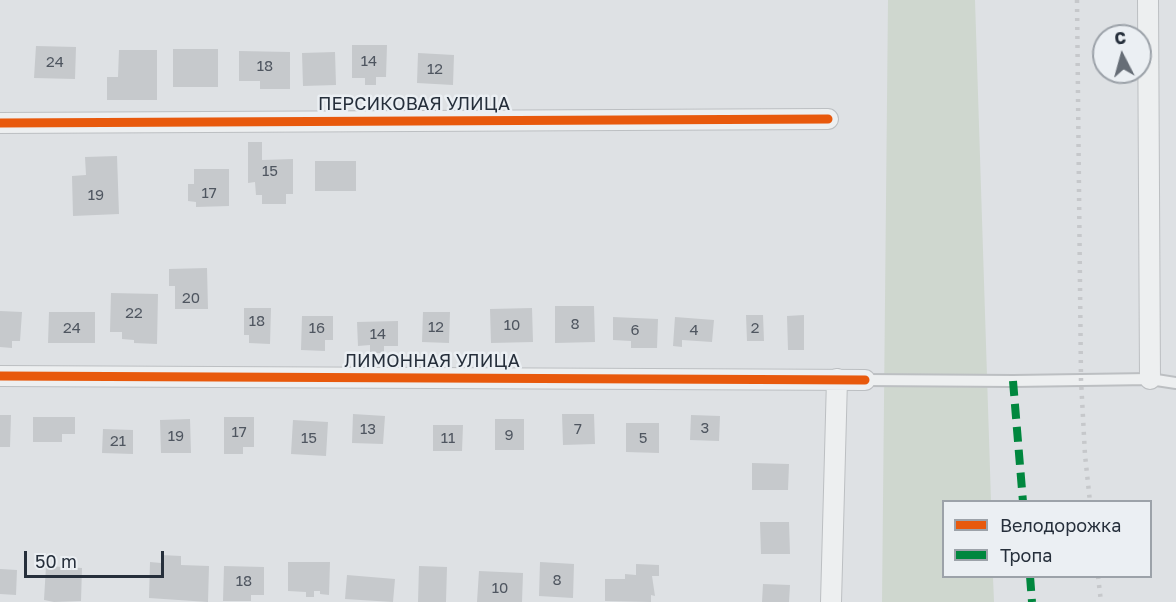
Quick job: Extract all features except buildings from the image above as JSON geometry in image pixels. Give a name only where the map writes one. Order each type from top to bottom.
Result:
[{"type":"street","points":[[1148,0],[1150,379]]},
{"type":"street","name":"ПЕРСИКОВАЯ УЛИЦА","points":[[0,123],[828,119]]},
{"type":"street","name":"ЛИМОННАЯ УЛИЦА","points":[[0,375],[865,380]]},
{"type":"street","points":[[831,602],[837,379]]},
{"type":"lane","points":[[865,380],[1150,379],[1176,383]]},
{"type":"shaded area","points":[[888,0],[975,0],[991,500],[942,500],[942,578],[993,578],[994,602],[882,602]]},
{"type":"railway","points":[[1077,0],[1081,380],[1090,500]]},
{"type":"railway","points":[[1098,578],[1101,602]]},
{"type":"marked path","points":[[1013,381],[1023,500]]},
{"type":"marked path","points":[[1030,578],[1032,602]]},
{"type":"cycle path","points":[[0,123],[828,119]]},
{"type":"cycle path","points":[[0,376],[865,380]]}]
